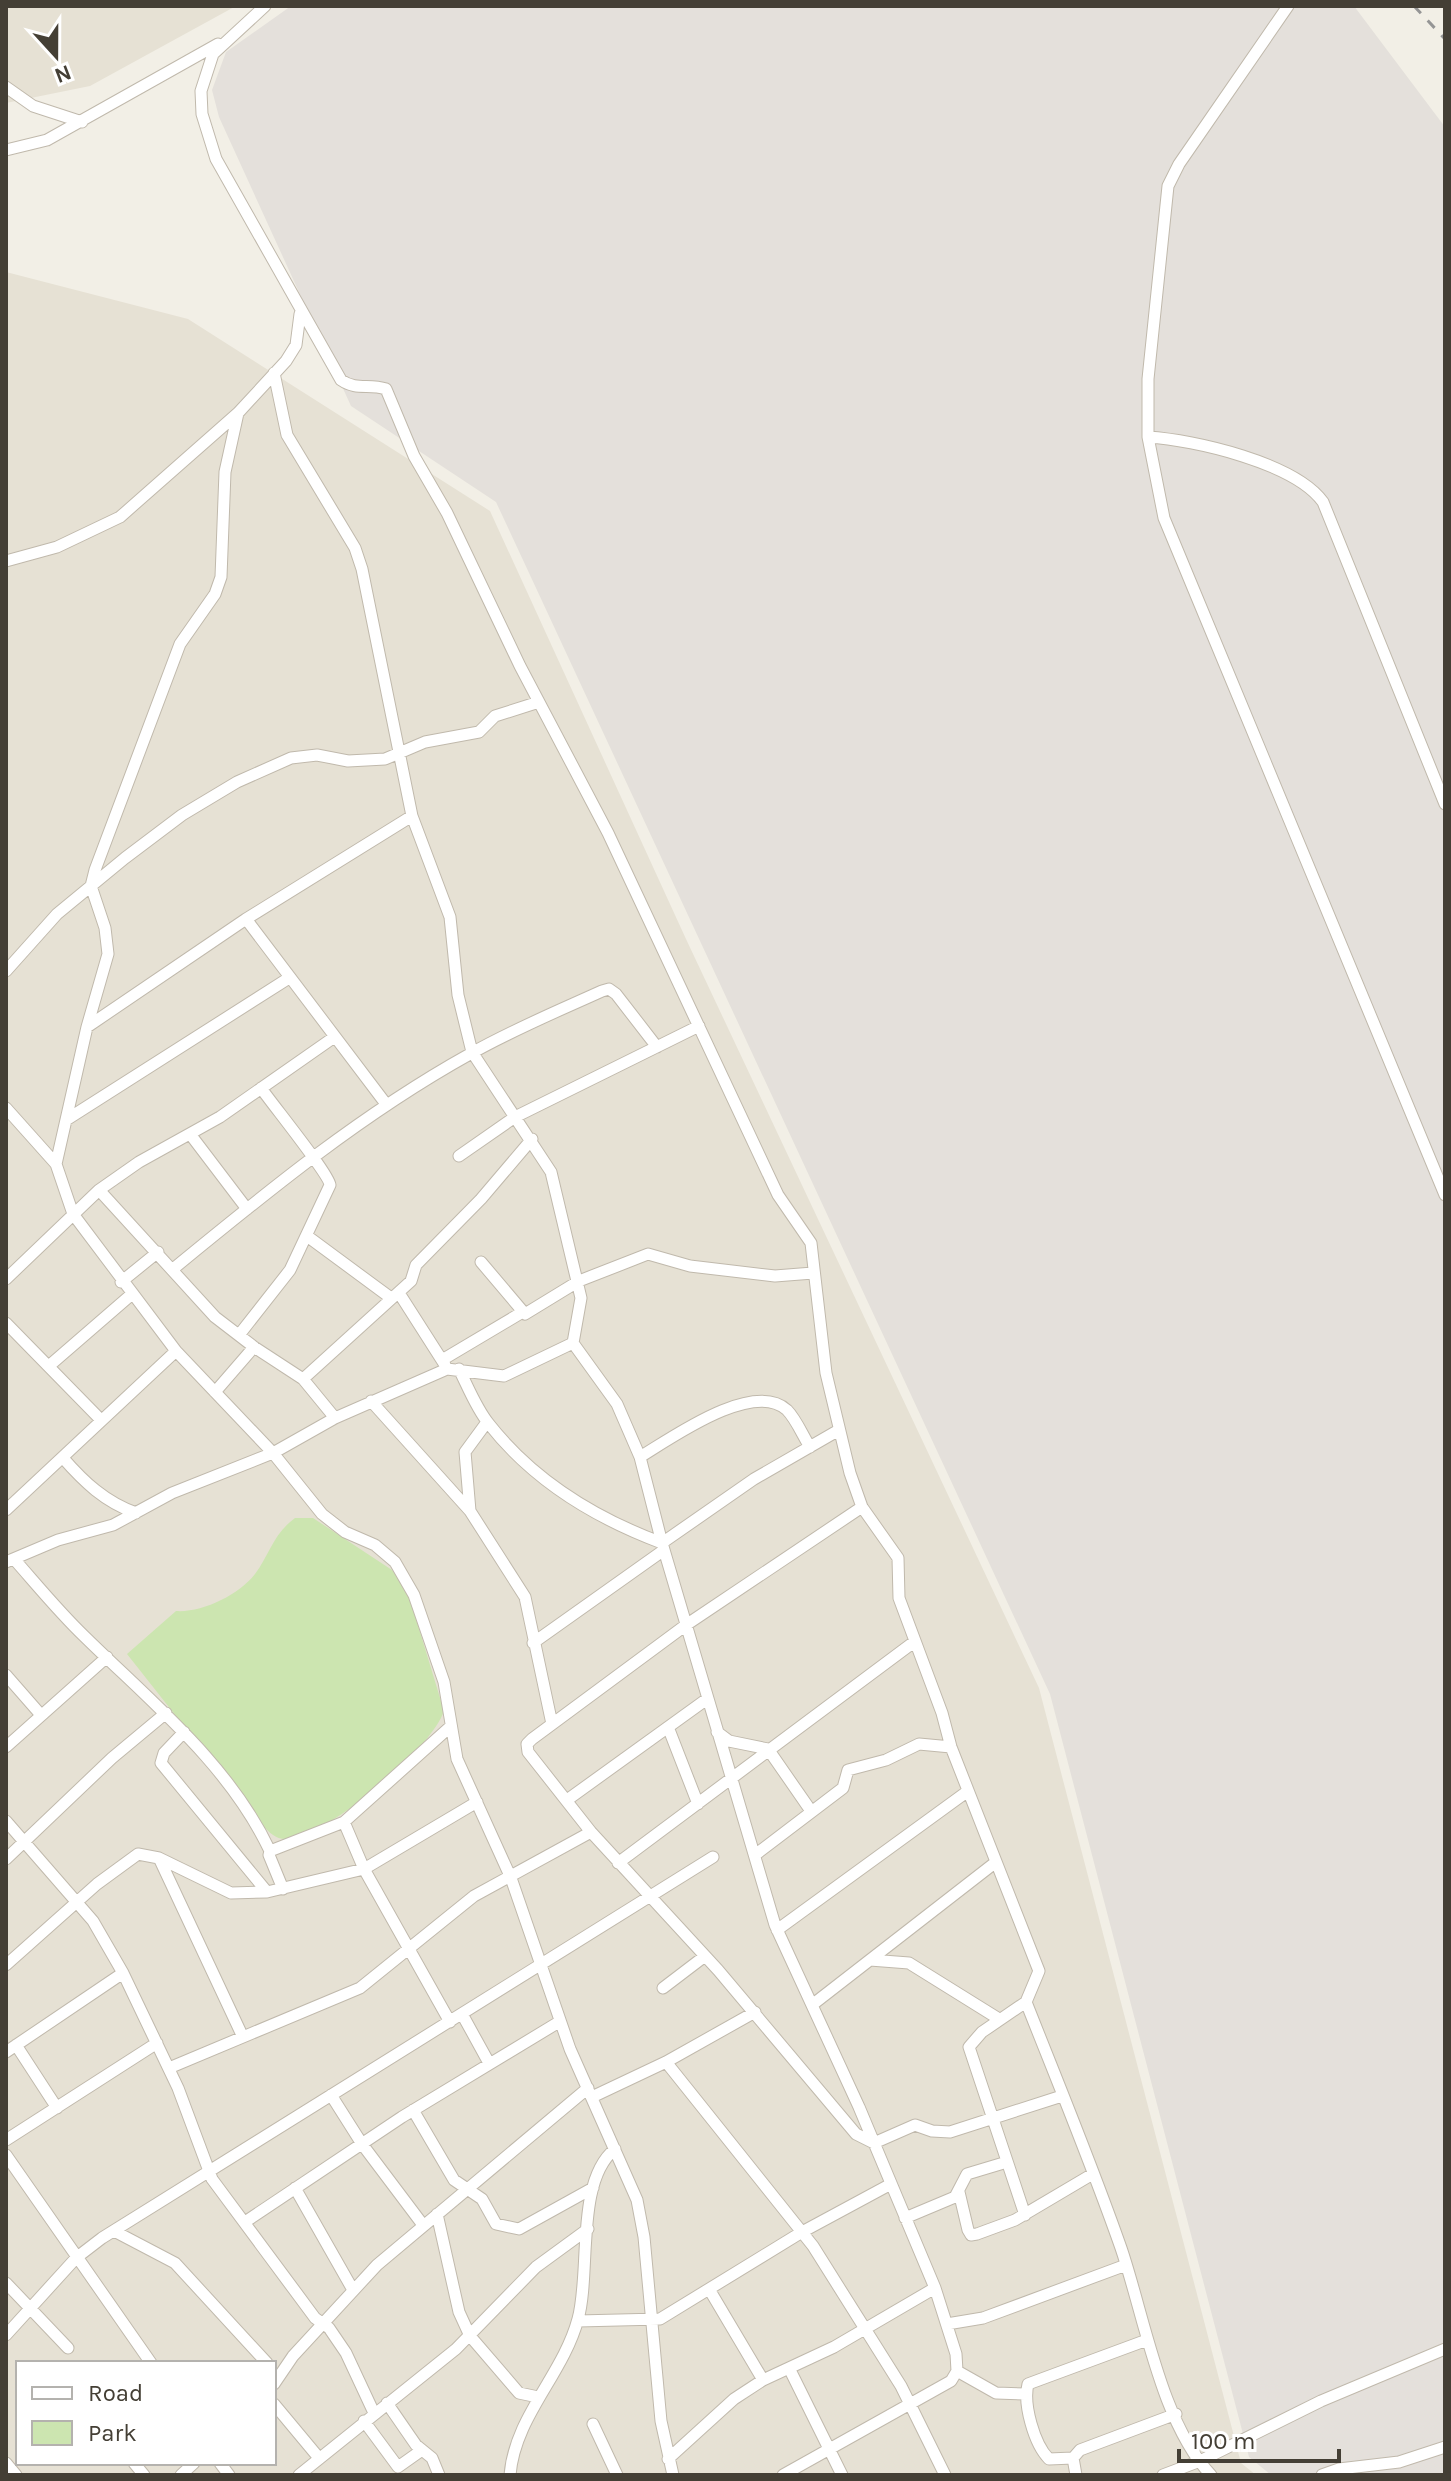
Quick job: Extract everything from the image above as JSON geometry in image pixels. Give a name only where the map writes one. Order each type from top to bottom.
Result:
[{"type":"street","points":[[6,150],[47,140],[82,122],[225,40],[265,6]]},
{"type":"street","points":[[1288,6],[1179,164],[1168,186],[1148,379],[1148,437],[1164,518],[1445,1195]]},
{"type":"street","points":[[225,40],[205,71],[202,114],[216,159],[300,314],[341,380],[352,388],[377,386],[386,389],[414,456],[447,513],[539,702],[608,833],[778,1195],[811,1243],[826,1373],[862,1507],[898,1558],[899,1598],[914,1642],[942,1713],[951,1747],[1039,1971],[1026,2002],[999,2019],[969,2047],[1025,2215]]},
{"type":"street","points":[[6,87],[33,106],[82,122]]},
{"type":"street","points":[[6,561],[57,547],[120,517],[238,413],[274,373],[296,345],[300,314]]},
{"type":"street","points":[[274,373],[287,435],[355,548],[412,816],[450,917],[458,995],[472,1052],[551,1172],[579,1281],[581,1298],[573,1343],[617,1404],[640,1457],[707,1699],[777,1930],[874,2143],[935,2288],[956,2354],[957,2371],[951,2381],[783,2475]]},
{"type":"street","points":[[56,1164],[87,1027],[108,954],[105,928],[91,886],[141,740],[180,644],[215,594],[221,577],[225,472],[238,413]]},
{"type":"street","points":[[1148,437],[1195,443],[1237,456],[1314,489],[1323,502],[1445,804]]},
{"type":"street","points":[[6,971],[57,914],[182,815],[272,765],[291,758],[317,755],[348,761],[385,759],[425,742],[479,732],[495,716],[539,702]]},
{"type":"street","points":[[87,1027],[246,919],[412,816]]},
{"type":"street","points":[[246,919],[333,1038],[386,1104]]},
{"type":"street","points":[[66,1120],[289,978]]},
{"type":"street","points":[[173,1269],[310,1157],[386,1104],[472,1052],[609,989],[657,1047]]},
{"type":"street","points":[[459,1156],[515,1117],[699,1026]]},
{"type":"street","points":[[6,1279],[99,1190],[261,1088],[333,1038]]},
{"type":"street","points":[[239,1335],[290,1270],[330,1185],[327,1173],[310,1157],[261,1088]]},
{"type":"street","points":[[6,1108],[56,1164],[73,1214],[121,1282],[176,1351],[273,1453],[297,1487],[322,1514],[345,1532],[375,1545],[395,1562],[414,1595],[433,1648],[457,1759],[511,1878],[559,2022],[640,2210],[661,2421],[673,2475]]},
{"type":"street","points":[[190,1134],[247,1209]]},
{"type":"street","points":[[303,1379],[411,1281],[416,1265],[481,1199],[532,1139]]},
{"type":"street","points":[[99,1190],[215,1317],[303,1379],[335,1418]]},
{"type":"street","points":[[307,1236],[395,1295],[487,1422],[525,1466],[601,1517],[663,1547]]},
{"type":"street","points":[[121,1282],[158,1252]]},
{"type":"street","points":[[283,1889],[256,1820],[184,1732],[10,1561],[58,1540],[113,1525],[172,1493],[273,1453],[335,1418],[449,1366],[521,1313],[529,1314],[579,1281],[648,1254],[690,1266],[775,1276],[813,1273]]},
{"type":"street","points":[[481,1262],[521,1313]]},
{"type":"street","points":[[50,1365],[132,1294]]},
{"type":"street","points":[[6,1323],[100,1419]]},
{"type":"street","points":[[449,1366],[504,1376],[573,1343]]},
{"type":"street","points":[[215,1392],[254,1347]]},
{"type":"street","points":[[6,1510],[176,1351]]},
{"type":"street","points":[[371,1401],[470,1511],[525,1597],[552,1724]]},
{"type":"street","points":[[640,1457],[715,1413],[758,1403],[776,1404],[788,1411],[810,1447]]},
{"type":"street","points":[[470,1511],[465,1452],[468,1442],[487,1422]]},
{"type":"street","points":[[533,1643],[754,1479],[839,1430]]},
{"type":"street","points":[[63,1458],[82,1481],[107,1500],[136,1513]]},
{"type":"street","points":[[862,1507],[686,1625],[527,1744],[528,1752],[591,1832],[755,2012],[846,2125],[874,2143]]},
{"type":"street","points":[[618,1863],[914,1642]]},
{"type":"street","points":[[6,1747],[107,1657]]},
{"type":"street","points":[[6,1675],[41,1715]]},
{"type":"street","points":[[567,1800],[707,1699]]},
{"type":"street","points":[[6,1859],[112,1758],[166,1713]]},
{"type":"street","points":[[270,1851],[344,1822],[451,1726]]},
{"type":"street","points":[[668,1727],[698,1804]]},
{"type":"street","points":[[184,1732],[164,1753],[161,1763],[267,1892]]},
{"type":"street","points":[[717,1732],[729,1741],[768,1749],[811,1811]]},
{"type":"street","points":[[755,1855],[843,1788],[848,1770],[880,1762],[919,1744],[951,1747]]},
{"type":"street","points":[[777,1930],[968,1791]]},
{"type":"street","points":[[6,1965],[120,1864],[138,1854],[159,1858],[231,1893],[267,1892],[364,1869],[477,1802]]},
{"type":"street","points":[[6,1821],[79,1900],[123,1973],[169,2068],[192,2121],[208,2172],[346,2353],[374,2413]]},
{"type":"street","points":[[344,1822],[364,1869],[450,2022]]},
{"type":"street","points":[[169,2068],[360,1988],[474,1896],[591,1832]]},
{"type":"street","points":[[6,2335],[76,2258],[114,2231],[713,1857]]},
{"type":"street","points":[[159,1858],[242,2035]]},
{"type":"street","points":[[812,2005],[996,1862]]},
{"type":"street","points":[[663,1988],[705,1956]]},
{"type":"street","points":[[870,1960],[909,1963],[999,2019]]},
{"type":"street","points":[[57,2108],[11,2048],[123,1973]]},
{"type":"street","points":[[1026,2002],[1126,2265],[1147,2340],[1176,2414],[1200,2461],[1211,2475]]},
{"type":"street","points":[[276,2377],[353,2290],[423,2225],[590,2093],[666,2062],[755,2012]]},
{"type":"street","points":[[462,2014],[489,2063]]},
{"type":"street","points":[[245,2222],[413,2110],[559,2022]]},
{"type":"street","points":[[6,2140],[157,2043]]},
{"type":"street","points":[[666,2062],[802,2232],[911,2406],[945,2475]]},
{"type":"street","points":[[331,2095],[362,2144],[423,2225]]},
{"type":"street","points":[[874,2143],[915,2125],[943,2133],[1062,2096]]},
{"type":"street","points":[[413,2110],[446,2168],[482,2199],[491,2221],[514,2230],[593,2188]]},
{"type":"street","points":[[510,2475],[513,2451],[578,2321],[593,2188],[603,2163],[615,2149]]},
{"type":"street","points":[[6,2155],[150,2361]]},
{"type":"street","points":[[905,2218],[943,2204],[959,2192],[967,2174],[1007,2162]]},
{"type":"street","points":[[959,2192],[971,2235],[1025,2215],[1091,2175]]},
{"type":"street","points":[[578,2321],[660,2319],[802,2232],[891,2184]]},
{"type":"street","points":[[295,2188],[353,2290]]},
{"type":"street","points":[[437,2214],[459,2312],[470,2336],[509,2385],[519,2393],[538,2397]]},
{"type":"street","points":[[299,2475],[470,2336],[536,2267],[588,2229]]},
{"type":"street","points":[[114,2231],[175,2263],[265,2361]]},
{"type":"street","points":[[947,2324],[983,2318],[1126,2265]]},
{"type":"street","points":[[6,2283],[68,2348]]},
{"type":"street","points":[[668,2459],[734,2399],[763,2380],[834,2347],[863,2327],[935,2288]]},
{"type":"street","points":[[709,2289],[763,2380]]},
{"type":"street","points":[[1147,2340],[1033,2380],[1025,2394],[1043,2453],[1049,2459],[1073,2458],[1080,2450],[1176,2414]]},
{"type":"street","points":[[1163,2475],[1200,2461],[1321,2401],[1445,2349]]},
{"type":"street","points":[[789,2368],[832,2449],[842,2475]]},
{"type":"street","points":[[957,2371],[989,2391],[1025,2394]]},
{"type":"street","points":[[387,2403],[422,2450],[432,2458],[439,2475]]},
{"type":"street","points":[[276,2406],[319,2458]]},
{"type":"street","points":[[364,2421],[398,2467],[422,2450]]},
{"type":"street","points":[[593,2424],[617,2475]]},
{"type":"street","points":[[1322,2475],[1339,2469],[1399,2462],[1445,2447]]},
{"type":"street","points":[[1073,2458],[1076,2475]]},
{"type":"street","points":[[6,2463],[16,2475]]},
{"type":"shaded area","points":[[6,6],[236,6],[90,86],[6,103]]},
{"type":"shaded area","points":[[291,6],[1354,6],[1445,127],[1445,2475],[1271,2475],[1249,2457],[1050,1694],[496,502],[351,406],[219,117],[212,90],[226,52]]},
{"type":"shaded area","points":[[6,272],[188,319],[490,511],[686,939],[1039,1688],[1241,2463],[1256,2475],[6,2475]]},
{"type":"green space","points":[[295,1518],[313,1518],[392,1570],[407,1589],[444,1711],[420,1747],[376,1788],[328,1823],[306,1834],[284,1839],[262,1825],[127,1654],[176,1611],[208,1606],[248,1582],[277,1537]]},
{"type":"railway","points":[[1414,6],[1445,39]]}]
